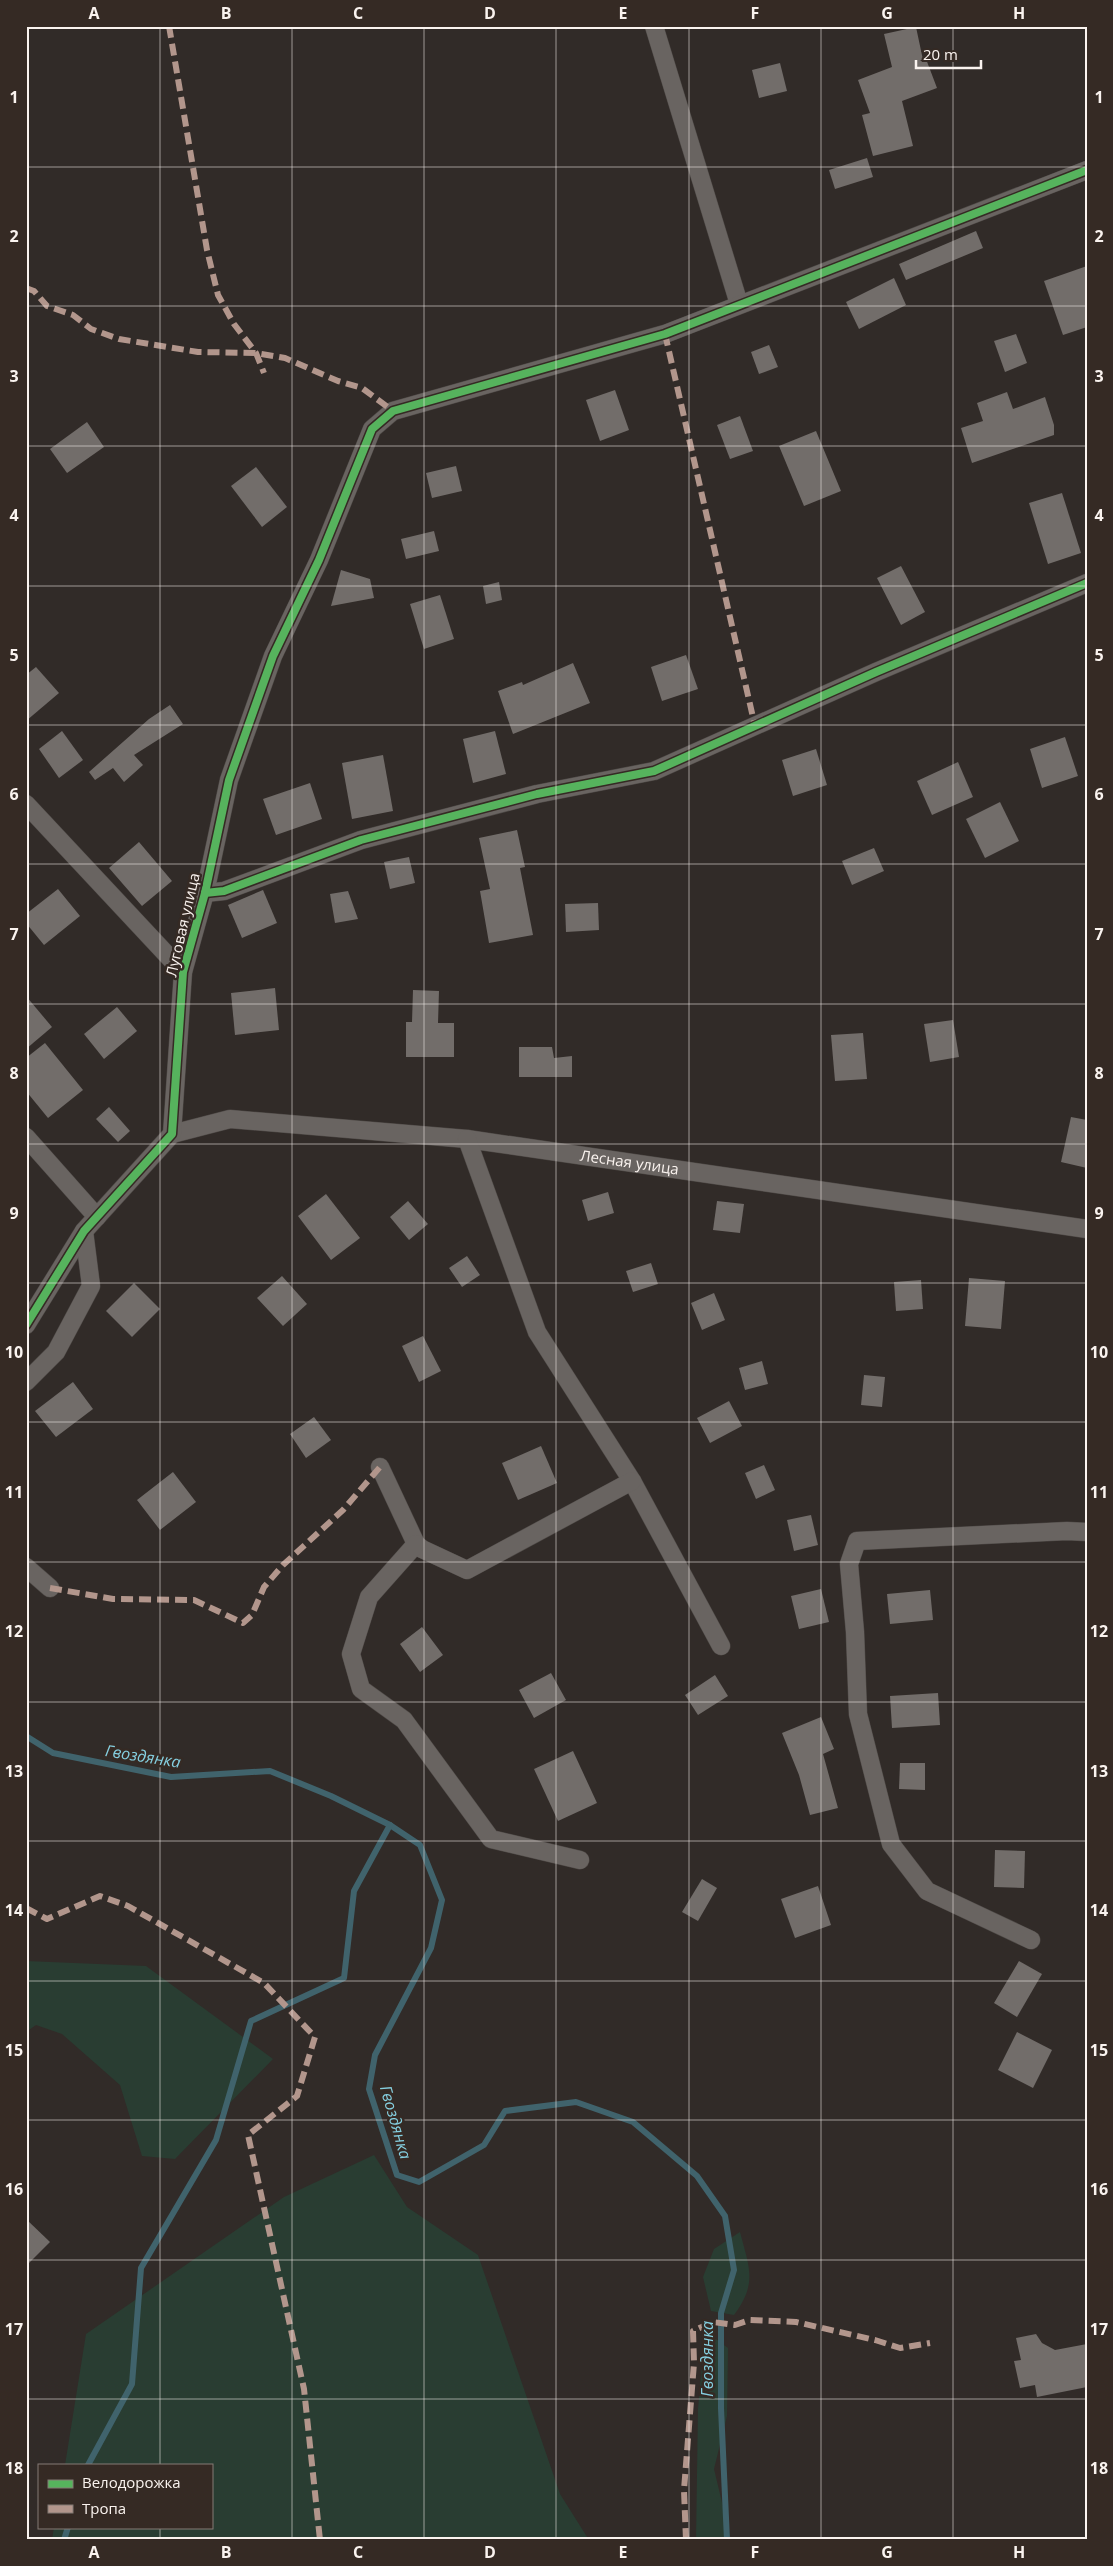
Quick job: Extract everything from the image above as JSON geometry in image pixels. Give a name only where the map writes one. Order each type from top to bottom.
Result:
[{"type":"street","points":[[654,26],[739,304]]},
{"type":"street","name":"Луговая улица","points":[[172,1134],[183,972],[205,893],[229,780],[273,656],[319,560],[372,429],[393,412],[665,334],[1087,170]]},
{"type":"street","points":[[205,893],[224,890],[361,840],[537,794],[654,771],[876,672],[1087,583]]},
{"type":"street","points":[[26,804],[183,972]]},
{"type":"street","name":"Лесная улица","points":[[172,1134],[230,1119],[467,1139],[1087,1229]]},
{"type":"street","points":[[26,1325],[84,1231],[172,1134]]},
{"type":"street","points":[[26,1137],[97,1216]]},
{"type":"street","points":[[467,1139],[536,1332],[632,1481],[721,1646]]},
{"type":"street","points":[[26,1382],[56,1352],[91,1286],[84,1231]]},
{"type":"street","points":[[380,1467],[416,1544],[422,1549],[467,1570],[632,1481]]},
{"type":"street","points":[[1031,1940],[927,1891],[891,1844],[858,1714],[855,1632],[849,1564],[857,1541],[1057,1531],[1087,1532]]},
{"type":"street","points":[[416,1544],[369,1597],[350,1654],[361,1689],[404,1720],[491,1839],[580,1860]]},
{"type":"street","points":[[26,1567],[50,1588]]},
{"type":"green space","points":[[26,1961],[146,1966],[273,2059],[175,2159],[142,2156],[120,2085],[62,2034],[36,2025],[26,2032]]},
{"type":"green space","points":[[374,2155],[407,2207],[478,2255],[560,2494],[589,2540],[52,2540],[54,2528],[212,2528],[212,2464],[65,2464],[86,2334],[284,2197]]},
{"type":"green space","points":[[740,2232],[749,2275],[749,2284],[742,2304],[734,2315],[711,2311],[703,2277],[714,2249]]},
{"type":"green space","points":[[709,2334],[728,2348],[727,2416],[714,2469],[731,2540],[696,2540],[698,2409],[702,2365]]},
{"type":"building","points":[[916,27],[923,60],[926,59],[937,88],[902,101],[913,146],[873,156],[862,115],[870,113],[858,80],[892,67],[884,34]]},
{"type":"building","points":[[780,63],[787,91],[759,98],[752,70]]},
{"type":"building","points":[[867,158],[873,177],[835,189],[829,170]]},
{"type":"building","points":[[976,231],[983,248],[906,280],[899,264]]},
{"type":"building","points":[[1087,266],[1087,327],[1063,335],[1044,281]]},
{"type":"building","points":[[894,278],[906,305],[859,329],[846,302]]},
{"type":"building","points":[[1016,334],[1027,363],[1005,372],[994,341]]},
{"type":"building","points":[[769,345],[778,367],[759,374],[751,352]]},
{"type":"building","points":[[615,390],[629,430],[600,441],[586,400]]},
{"type":"building","points":[[1007,392],[1013,409],[1045,397],[1054,425],[1054,435],[972,463],[961,428],[983,421],[977,403]]},
{"type":"building","points":[[740,416],[753,451],[730,459],[717,425]]},
{"type":"building","points":[[87,422],[104,447],[67,473],[50,449]]},
{"type":"building","points":[[816,431],[841,491],[804,506],[779,446]]},
{"type":"building","points":[[456,466],[462,491],[432,498],[426,473]]},
{"type":"building","points":[[256,467],[287,507],[262,527],[231,486]]},
{"type":"building","points":[[1062,493],[1081,553],[1048,564],[1029,503]]},
{"type":"building","points":[[434,531],[439,551],[406,559],[401,539]]},
{"type":"building","points":[[901,566],[925,612],[901,625],[877,578]]},
{"type":"building","points":[[341,570],[370,579],[374,598],[331,606]]},
{"type":"building","points":[[499,582],[502,600],[486,604],[483,586]]},
{"type":"building","points":[[440,595],[454,639],[424,649],[410,604]]},
{"type":"building","points":[[686,655],[698,689],[662,701],[651,667]]},
{"type":"building","points":[[573,663],[590,703],[513,734],[498,691],[522,682],[523,685]]},
{"type":"building","points":[[36,667],[59,693],[26,721],[26,675]]},
{"type":"building","points":[[170,705],[183,724],[134,755],[143,765],[124,782],[113,768],[95,780],[89,772],[149,719]]},
{"type":"building","points":[[62,731],[83,760],[59,778],[39,749]]},
{"type":"building","points":[[495,731],[506,774],[473,783],[463,739]]},
{"type":"building","points":[[1065,737],[1078,776],[1042,788],[1030,749]]},
{"type":"building","points":[[816,749],[827,785],[793,796],[782,760]]},
{"type":"building","points":[[383,755],[393,811],[352,819],[342,763]]},
{"type":"building","points":[[958,762],[973,797],[932,815],[917,781]]},
{"type":"building","points":[[310,783],[322,819],[276,835],[263,799]]},
{"type":"building","points":[[1000,802],[1019,841],[985,858],[966,819]]},
{"type":"building","points":[[517,830],[525,867],[520,868],[533,935],[489,943],[480,891],[490,889],[479,838]]},
{"type":"building","points":[[139,842],[172,881],[142,906],[109,868]]},
{"type":"building","points":[[874,848],[884,871],[852,885],[842,861]]},
{"type":"building","points":[[409,857],[415,883],[390,889],[384,862]]},
{"type":"building","points":[[58,889],[80,916],[44,945],[26,923],[26,914]]},
{"type":"building","points":[[263,890],[277,923],[242,938],[228,905]]},
{"type":"building","points":[[348,891],[358,919],[335,923],[330,894]]},
{"type":"building","points":[[598,903],[599,930],[566,932],[565,904]]},
{"type":"building","points":[[275,988],[279,1030],[235,1035],[231,993]]},
{"type":"building","points":[[413,990],[439,991],[438,1023],[454,1023],[454,1057],[406,1057],[406,1022],[412,1022]]},
{"type":"building","points":[[26,996],[52,1027],[26,1049]]},
{"type":"building","points":[[117,1007],[137,1031],[104,1059],[84,1034]]},
{"type":"building","points":[[953,1020],[959,1057],[930,1062],[924,1024]]},
{"type":"building","points":[[863,1033],[867,1079],[835,1081],[831,1035]]},
{"type":"building","points":[[45,1043],[83,1090],[48,1118],[26,1091],[26,1058]]},
{"type":"building","points":[[519,1047],[552,1047],[554,1058],[572,1056],[572,1077],[519,1077]]},
{"type":"building","points":[[109,1107],[130,1131],[118,1142],[96,1119]]},
{"type":"building","points":[[1071,1117],[1087,1120],[1087,1168],[1061,1162]]},
{"type":"building","points":[[608,1192],[614,1213],[588,1221],[582,1200]]},
{"type":"building","points":[[326,1194],[360,1238],[331,1260],[298,1216]]},
{"type":"building","points":[[408,1201],[428,1224],[409,1240],[390,1217]]},
{"type":"building","points":[[717,1201],[744,1204],[740,1233],[713,1230]]},
{"type":"building","points":[[467,1256],[480,1275],[462,1287],[449,1268]]},
{"type":"building","points":[[651,1263],[658,1284],[633,1292],[626,1271]]},
{"type":"building","points":[[282,1276],[307,1304],[283,1326],[257,1298]]},
{"type":"building","points":[[969,1278],[1005,1281],[1001,1329],[965,1326]]},
{"type":"building","points":[[921,1280],[923,1309],[896,1311],[894,1282]]},
{"type":"building","points":[[134,1283],[160,1309],[132,1337],[106,1311]]},
{"type":"building","points":[[714,1293],[725,1320],[702,1330],[691,1303]]},
{"type":"building","points":[[423,1336],[441,1371],[419,1382],[402,1346]]},
{"type":"building","points":[[762,1361],[768,1384],[745,1390],[739,1368]]},
{"type":"building","points":[[864,1375],[885,1377],[882,1407],[861,1405]]},
{"type":"building","points":[[73,1382],[93,1409],[56,1437],[35,1411]]},
{"type":"building","points":[[729,1401],[742,1426],[710,1443],[697,1418]]},
{"type":"building","points":[[314,1417],[331,1440],[306,1458],[290,1434]]},
{"type":"building","points":[[541,1446],[557,1483],[518,1500],[502,1463]]},
{"type":"building","points":[[764,1465],[775,1490],[756,1499],[745,1473]]},
{"type":"building","points":[[173,1472],[196,1502],[160,1530],[137,1500]]},
{"type":"building","points":[[811,1515],[818,1545],[794,1551],[787,1520]]},
{"type":"building","points":[[821,1589],[829,1622],[799,1629],[791,1596]]},
{"type":"building","points":[[930,1590],[933,1620],[890,1624],[887,1594]]},
{"type":"building","points":[[422,1627],[443,1655],[420,1672],[400,1644]]},
{"type":"building","points":[[551,1673],[566,1700],[534,1718],[519,1690]]},
{"type":"building","points":[[715,1675],[728,1696],[698,1715],[685,1695]]},
{"type":"building","points":[[938,1693],[940,1725],[892,1728],[890,1696]]},
{"type":"building","points":[[821,1717],[834,1749],[823,1754],[838,1808],[810,1815],[799,1775],[782,1733]]},
{"type":"building","points":[[573,1751],[597,1803],[558,1821],[534,1769]]},
{"type":"building","points":[[900,1763],[925,1763],[925,1790],[899,1789]]},
{"type":"building","points":[[995,1850],[1025,1851],[1024,1888],[994,1887]]},
{"type":"building","points":[[702,1879],[717,1888],[698,1921],[682,1912]]},
{"type":"building","points":[[818,1886],[831,1925],[795,1938],[781,1899]]},
{"type":"building","points":[[1019,1961],[1042,1974],[1017,2017],[994,2003]]},
{"type":"building","points":[[1017,2032],[1052,2050],[1033,2088],[998,2070]]},
{"type":"building","points":[[26,2219],[50,2242],[26,2266]]},
{"type":"building","points":[[1036,2334],[1042,2343],[1055,2350],[1087,2344],[1087,2387],[1037,2397],[1035,2385],[1020,2388],[1014,2361],[1021,2360],[1016,2338]]},
{"type":"waterway","name":"Гвоздянка","points":[[26,1736],[53,1753],[171,1777],[270,1771],[331,1796],[390,1825],[420,1845],[442,1900],[431,1948],[375,2055],[369,2089],[397,2175],[419,2182],[484,2145],[505,2111],[576,2102],[633,2122],[697,2176],[725,2216],[734,2270],[721,2313],[721,2408],[727,2540]]},
{"type":"waterway","points":[[89,2464],[132,2384],[141,2268],[216,2140],[251,2021],[344,1978],[354,1891],[390,1825]]},
{"type":"waterway","points":[[64,2540],[68,2528]]},
{"type":"marked path","points":[[169,26],[207,250],[218,295],[234,324],[256,353],[264,373]]},
{"type":"marked path","points":[[26,288],[34,291],[47,306],[73,315],[91,329],[119,339],[198,352],[256,353],[285,358],[338,381],[362,388],[393,411]]},
{"type":"marked path","points":[[665,334],[755,726]]},
{"type":"marked path","points":[[50,1588],[113,1599],[194,1600],[243,1623],[252,1615],[264,1587],[283,1565],[343,1510],[380,1467]]},
{"type":"marked path","points":[[26,1908],[47,1919],[100,1896],[128,1906],[264,1983],[315,2037],[297,2096],[248,2135],[304,2389],[320,2540]]},
{"type":"marked path","points":[[686,2540],[684,2490],[694,2363],[693,2331],[713,2322],[735,2325],[750,2320],[796,2322],[875,2340],[900,2348],[930,2343]]},
{"type":"cycle path","points":[[26,1325],[84,1231],[172,1134],[183,972],[205,893],[229,780],[273,656],[319,560],[372,429],[393,411],[665,334],[1087,170]]},
{"type":"cycle path","points":[[205,893],[224,891],[361,840],[537,794],[654,771],[876,672],[1087,583]]}]
